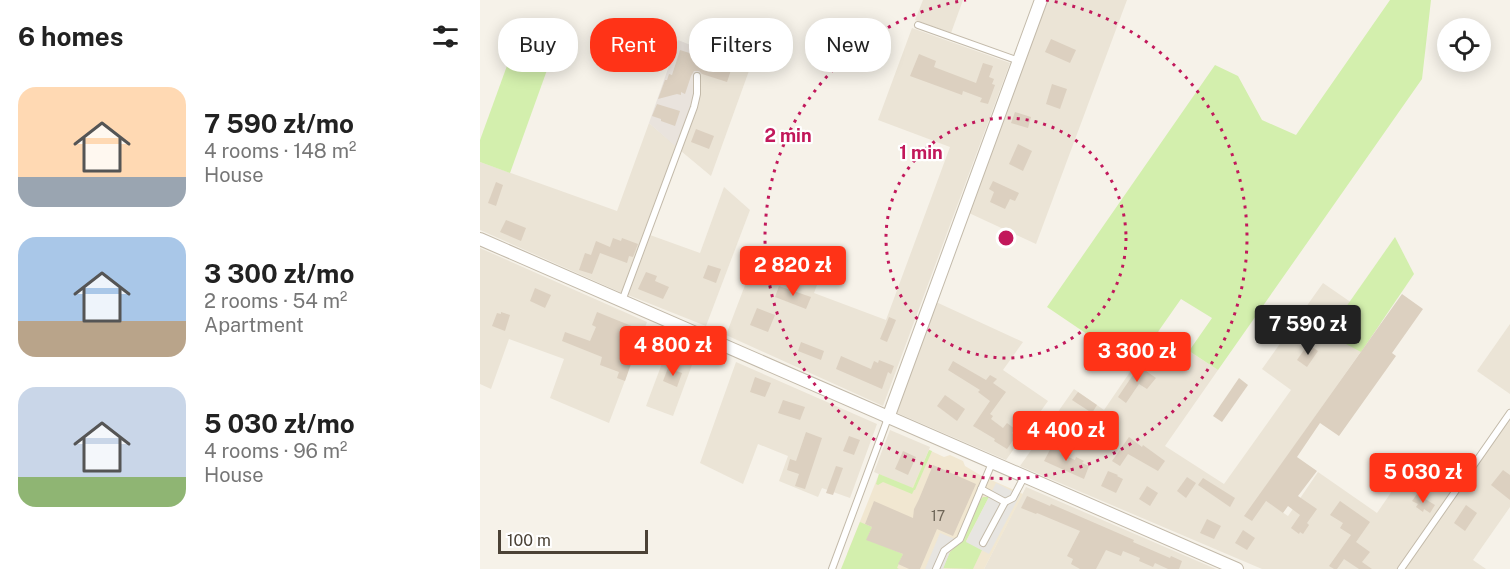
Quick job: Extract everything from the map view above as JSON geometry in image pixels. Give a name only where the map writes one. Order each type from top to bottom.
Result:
[{"type":"street","points":[[888,418],[1041,0]]},
{"type":"street","points":[[480,239],[1237,569]]},
{"type":"lane","points":[[918,25],[1019,61]]},
{"type":"lane","points":[[622,301],[694,107],[697,76]]},
{"type":"lane","points":[[1401,569],[1510,413]]},
{"type":"lane","points":[[832,569],[888,418]]},
{"type":"lane","points":[[936,569],[944,551],[960,539],[992,463]]},
{"type":"lane","points":[[983,543],[1005,502],[1013,498],[1024,477]]},
{"type":"lane","points":[[981,489],[1005,502]]},
{"type":"shaded area","points":[[923,0],[963,0],[951,33],[915,20]]},
{"type":"shaded area","points":[[1047,0],[1127,0],[1036,244],[969,213]]},
{"type":"shaded area","points":[[912,28],[1010,63],[883,406],[726,335],[760,246],[823,269],[814,293],[886,320],[950,147],[878,120]]},
{"type":"shaded area","points":[[678,40],[689,44],[689,72],[701,72],[698,106],[681,151],[649,123],[667,72],[677,72]]},
{"type":"shaded area","points":[[701,72],[749,72],[711,176],[681,151],[698,107]]},
{"type":"shaded area","points":[[649,123],[676,146],[622,293],[480,230],[480,162],[617,211]]},
{"type":"shaded area","points":[[724,187],[750,210],[706,326],[628,295],[650,235],[700,253]]},
{"type":"shaded area","points":[[480,248],[647,322],[609,423],[550,398],[564,359],[509,339],[491,389],[480,384]]},
{"type":"shaded area","points":[[1323,283],[1381,323],[1259,496],[1288,516],[1318,472],[1377,513],[1416,456],[1456,484],[1397,569],[1262,569],[1020,466],[1074,389],[1104,410],[1158,331],[1218,370],[1165,446],[1224,484],[1291,390],[1262,369]]},
{"type":"shaded area","points":[[936,302],[1023,342],[1003,370],[1048,401],[1006,460],[895,412]]},
{"type":"shaded area","points":[[1510,324],[1510,394],[1477,371]]},
{"type":"shaded area","points":[[673,334],[699,346],[673,416],[646,406]]},
{"type":"shaded area","points":[[736,362],[877,424],[850,498],[822,488],[818,497],[779,481],[788,456],[758,444],[743,484],[700,463]]},
{"type":"shaded area","points":[[1510,417],[1510,507],[1473,560],[1486,569],[1402,569]]},
{"type":"shaded area","points":[[890,430],[930,447],[913,489],[874,472]]},
{"type":"shaded area","points":[[929,450],[944,457],[950,455],[963,461],[965,466],[980,475],[1023,494],[984,569],[882,569],[847,554],[879,474],[912,488]]},
{"type":"shaded area","points":[[996,483],[1020,495],[989,554],[966,542]]},
{"type":"shaded area","points":[[1026,487],[1216,569],[984,569]]},
{"type":"shaded area","points":[[940,533],[955,539],[943,569],[925,569]]},
{"type":"green space","points":[[1390,0],[1431,0],[1422,79],[1218,370],[1189,351],[1212,318],[1181,299],[1134,366],[1047,307],[1215,65],[1238,76],[1262,120],[1296,135]]},
{"type":"green space","points":[[505,72],[546,72],[510,173],[480,162],[480,140]]},
{"type":"green space","points":[[1395,237],[1414,274],[1361,352],[1346,344],[1339,317]]},
{"type":"green space","points":[[929,450],[932,451],[912,494],[883,482],[876,484],[879,474],[913,488]]},
{"type":"green space","points":[[983,497],[989,497],[966,541],[982,550],[973,569],[943,568],[950,552],[963,540]]},
{"type":"green space","points":[[860,522],[872,527],[867,539],[903,554],[897,568],[899,569],[841,569]]},
{"type":"building","points":[[1051,39],[1076,50],[1070,63],[1045,52]]},
{"type":"building","points":[[680,50],[689,53],[689,72],[693,72],[685,94],[681,92],[681,95],[658,99],[669,74],[677,72]]},
{"type":"building","points":[[919,54],[936,61],[934,67],[976,83],[983,63],[993,66],[989,77],[994,79],[992,84],[995,85],[988,104],[980,102],[982,98],[963,91],[962,95],[910,76]]},
{"type":"building","points":[[700,72],[730,72],[727,82]]},
{"type":"building","points":[[1052,84],[1067,89],[1060,109],[1046,104]]},
{"type":"building","points":[[657,104],[680,111],[675,126],[652,116]]},
{"type":"building","points":[[1015,112],[1031,117],[1028,128],[1011,123]]},
{"type":"building","points":[[696,129],[714,136],[709,149],[691,142]]},
{"type":"building","points":[[1018,144],[1032,151],[1023,171],[1009,164]]},
{"type":"building","points":[[993,181],[1019,193],[1015,201],[1010,199],[1005,209],[990,202],[994,192],[989,189]]},
{"type":"building","points":[[496,182],[503,185],[496,206],[488,203]]},
{"type":"building","points":[[506,220],[526,228],[521,241],[500,232]]},
{"type":"building","points":[[613,238],[621,241],[622,238],[638,244],[633,257],[629,256],[627,263],[600,253],[592,274],[579,270],[585,253],[591,255],[596,241],[610,247]]},
{"type":"building","points":[[708,265],[721,269],[716,283],[703,278]]},
{"type":"building","points":[[646,272],[657,276],[655,281],[669,287],[663,299],[638,289]]},
{"type":"building","points":[[779,286],[811,297],[806,309],[775,297]]},
{"type":"building","points":[[535,288],[551,295],[545,308],[530,301]]},
{"type":"building","points":[[1402,294],[1423,309],[1392,353],[1396,356],[1339,436],[1320,423],[1297,457],[1317,471],[1298,496],[1317,509],[1307,523],[1309,525],[1303,534],[1291,528],[1300,515],[1288,506],[1283,513],[1266,501],[1252,521],[1244,516]]},
{"type":"building","points":[[757,308],[775,315],[768,332],[750,325]]},
{"type":"building","points":[[501,312],[510,315],[505,331],[492,326],[497,313],[501,314]]},
{"type":"building","points":[[597,312],[639,329],[632,348],[636,349],[625,381],[617,378],[619,372],[600,365],[602,357],[562,341],[565,332],[590,341],[596,327],[592,325]]},
{"type":"building","points":[[889,317],[896,320],[887,342],[880,339]]},
{"type":"building","points":[[801,342],[824,351],[821,360],[798,351]]},
{"type":"building","points":[[1308,344],[1318,351],[1307,367],[1297,360]]},
{"type":"building","points":[[841,356],[871,369],[874,361],[878,363],[879,360],[894,366],[891,374],[888,372],[882,389],[836,369]]},
{"type":"building","points":[[953,361],[986,380],[990,375],[997,379],[993,383],[1006,392],[990,414],[993,416],[991,419],[1003,428],[1007,423],[1015,429],[1012,433],[1016,436],[1007,449],[973,426],[990,401],[978,392],[980,390],[948,370]]},
{"type":"building","points":[[1139,366],[1156,378],[1147,389],[1139,384],[1126,403],[1118,397]]},
{"type":"building","points":[[668,368],[682,373],[677,387],[663,381]]},
{"type":"building","points":[[755,377],[771,383],[765,397],[750,392]]},
{"type":"building","points":[[1239,378],[1248,385],[1222,422],[1213,416]]},
{"type":"building","points":[[1078,392],[1097,405],[1092,413],[1072,400]]},
{"type":"building","points":[[945,395],[965,409],[957,421],[937,406]]},
{"type":"building","points":[[783,400],[805,407],[800,420],[778,413]]},
{"type":"building","points":[[806,432],[822,438],[805,489],[795,486],[799,474],[787,470],[790,459],[796,461]]},
{"type":"building","points":[[849,436],[860,440],[854,455],[843,451]]},
{"type":"building","points":[[1129,437],[1165,461],[1158,471],[1128,454],[1120,466],[1112,461]]},
{"type":"building","points":[[1053,444],[1062,448],[1060,453],[1075,460],[1076,457],[1089,466],[1084,479],[1044,461]]},
{"type":"building","points":[[903,451],[916,457],[908,475],[895,469]]},
{"type":"building","points":[[933,465],[976,484],[953,536],[937,529],[920,569],[909,569],[898,564],[903,554],[866,540],[872,527],[865,524],[874,501],[913,518],[914,509]]},
{"type":"building","points":[[836,466],[843,468],[833,495],[826,493]]},
{"type":"building","points":[[1503,470],[1510,475],[1510,500],[1491,485]]},
{"type":"building","points":[[1108,471],[1123,479],[1116,493],[1101,486]]},
{"type":"building","points":[[1187,477],[1196,483],[1186,498],[1177,491]]},
{"type":"building","points":[[1203,478],[1235,498],[1230,507],[1198,485]]},
{"type":"building","points":[[1147,486],[1158,493],[1150,506],[1139,499]]},
{"type":"building","points":[[1417,494],[1435,505],[1430,513],[1424,509],[1423,512],[1416,507],[1418,504],[1412,501]]},
{"type":"building","points":[[1027,496],[1050,506],[1051,504],[1134,540],[1133,542],[1182,561],[1179,569],[1168,569],[1155,563],[1153,567],[1139,561],[1140,558],[1123,551],[1121,556],[1106,550],[1096,569],[1080,569],[1071,564],[1073,559],[1067,556],[1080,531],[1021,508]]},
{"type":"building","points":[[1340,501],[1370,522],[1356,542],[1370,552],[1362,562],[1372,569],[1359,569],[1344,559],[1337,569],[1329,566],[1351,535],[1340,528],[1343,523],[1330,515]]},
{"type":"building","points":[[1466,505],[1477,513],[1465,531],[1454,523]]},
{"type":"building","points":[[1207,519],[1221,526],[1214,539],[1200,533]]},
{"type":"building","points":[[1243,530],[1255,538],[1247,550],[1235,543]]}]
